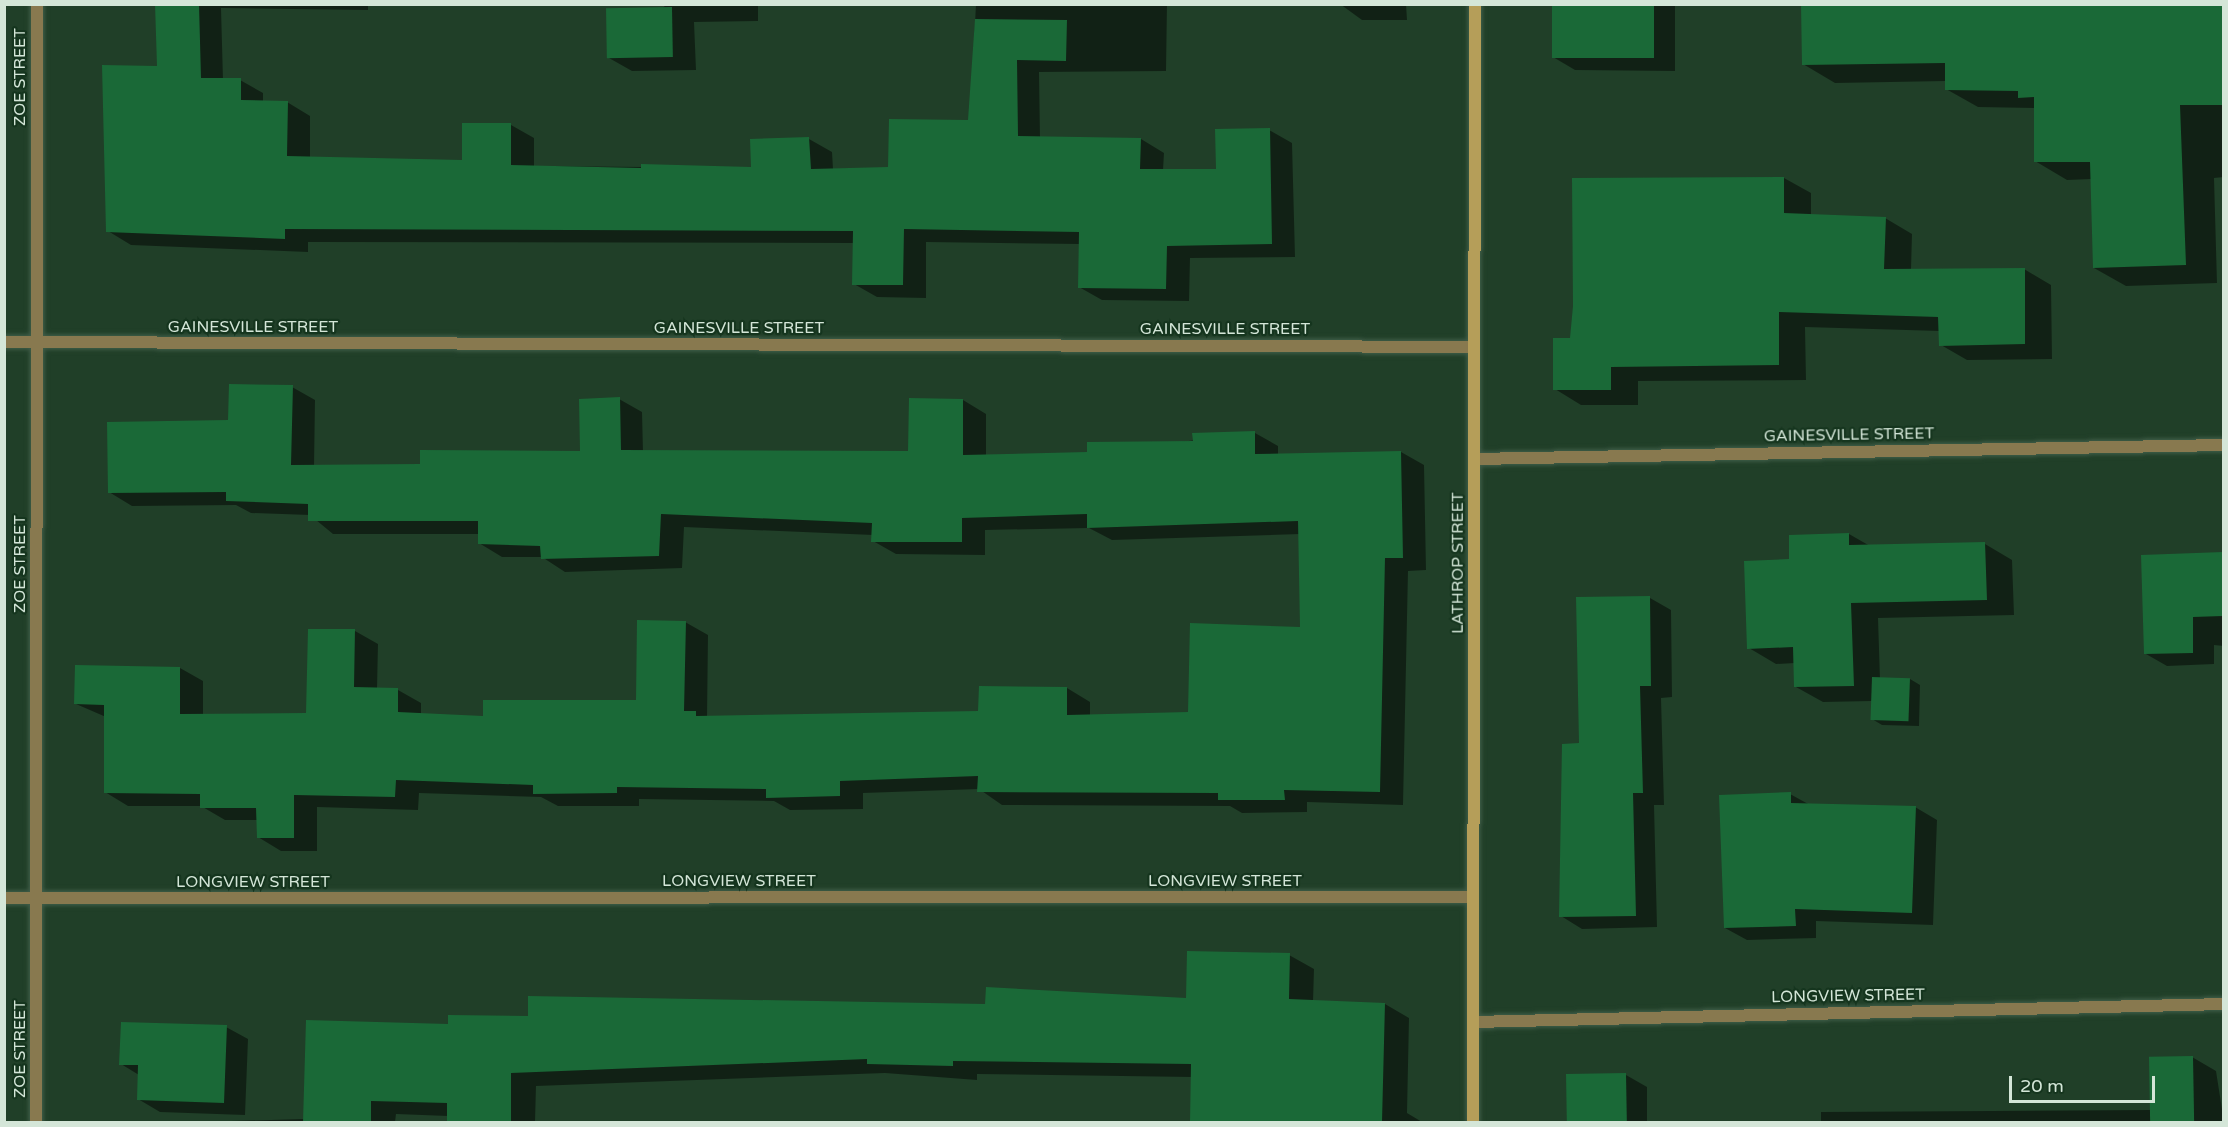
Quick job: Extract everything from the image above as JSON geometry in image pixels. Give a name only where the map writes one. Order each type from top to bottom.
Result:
[{"type":"street","name":"ZOE STREET","points":[[36,1122],[38,899],[37,4]]},
{"type":"street","name":"LATHROP STREET","points":[[1473,1122],[1475,4]]},
{"type":"street","name":"GAINESVILLE STREET","points":[[4,342],[1474,347]]},
{"type":"street","name":"GAINESVILLE STREET","points":[[1474,459],[2223,445]]},
{"type":"street","name":"LONGVIEW STREET","points":[[4,898],[1473,897]]},
{"type":"street","name":"LONGVIEW STREET","points":[[1473,1022],[2223,1004]]},
{"type":"building","points":[[155,4],[199,4],[201,78],[241,78],[241,100],[288,101],[287,156],[462,160],[462,123],[511,123],[511,165],[641,168],[641,164],[751,167],[750,139],[809,137],[811,169],[888,167],[889,119],[968,120],[975,19],[1067,20],[1066,61],[1017,60],[1018,136],[1141,138],[1140,169],[1216,169],[1215,129],[1270,128],[1272,244],[1167,246],[1166,289],[1078,288],[1079,232],[904,229],[903,285],[852,285],[853,231],[285,229],[285,239],[106,232],[102,65],[157,66]]},
{"type":"building","points":[[1552,4],[1654,4],[1654,58],[1552,58]]},
{"type":"building","points":[[1801,4],[2223,4],[2223,105],[2180,105],[2186,265],[2093,268],[2090,162],[2034,162],[2034,97],[2018,98],[2018,91],[1945,90],[1945,63],[1802,65]]},
{"type":"building","points":[[672,7],[673,57],[607,58],[606,8]]},
{"type":"building","points":[[1784,177],[1784,213],[1886,217],[1884,269],[2025,268],[2025,344],[1939,346],[1938,317],[1779,312],[1779,365],[1611,367],[1611,390],[1553,390],[1553,338],[1570,338],[1573,306],[1572,178]]},
{"type":"building","points":[[229,384],[293,385],[291,465],[420,464],[420,450],[580,451],[579,399],[620,397],[621,450],[908,451],[909,398],[963,399],[963,455],[1087,452],[1087,442],[1193,441],[1192,433],[1255,431],[1255,454],[1401,451],[1403,558],[1385,558],[1380,792],[1284,790],[1285,800],[1218,800],[1218,793],[977,792],[978,776],[840,781],[840,796],[766,798],[766,789],[617,787],[617,793],[533,794],[533,785],[396,780],[395,797],[294,795],[294,838],[257,838],[256,808],[200,808],[200,794],[104,793],[104,705],[74,704],[75,665],[180,667],[180,714],[306,713],[308,629],[355,629],[354,687],[398,688],[398,712],[483,716],[483,700],[636,700],[637,620],[686,621],[684,711],[696,711],[696,716],[978,711],[979,686],[1067,687],[1067,715],[1188,712],[1190,623],[1300,627],[1298,521],[1087,528],[1087,514],[962,518],[962,542],[871,542],[872,523],[661,514],[659,556],[541,559],[540,546],[478,544],[478,521],[308,521],[308,504],[226,501],[226,492],[108,493],[107,422],[228,420]]},
{"type":"building","points":[[1849,533],[1849,545],[1985,542],[1987,600],[1851,603],[1854,686],[1794,687],[1793,647],[1747,649],[1744,561],[1789,559],[1789,535]]},
{"type":"building","points":[[2223,552],[2223,616],[2193,617],[2193,653],[2144,654],[2141,555]]},
{"type":"building","points":[[1650,596],[1651,686],[1640,686],[1643,793],[1633,793],[1636,916],[1559,917],[1562,744],[1579,743],[1576,597]]},
{"type":"building","points":[[1872,677],[1910,678],[1908,721],[1870,720]]},
{"type":"building","points":[[1791,792],[1791,803],[1916,806],[1912,913],[1795,909],[1796,926],[1724,928],[1719,795]]},
{"type":"building","points":[[1187,951],[1290,953],[1289,999],[1385,1003],[1382,1122],[1190,1122],[1191,1064],[953,1061],[953,1066],[867,1064],[867,1059],[511,1073],[511,1122],[447,1122],[447,1103],[371,1101],[371,1122],[303,1122],[306,1020],[448,1024],[448,1015],[528,1016],[528,996],[985,1004],[986,987],[1186,998]]},
{"type":"building","points":[[121,1022],[227,1025],[224,1103],[137,1100],[138,1065],[119,1065]]},
{"type":"building","points":[[2193,1056],[2194,1122],[2150,1122],[2149,1057]]},
{"type":"building","points":[[1626,1073],[1627,1122],[1567,1122],[1566,1074]]}]
